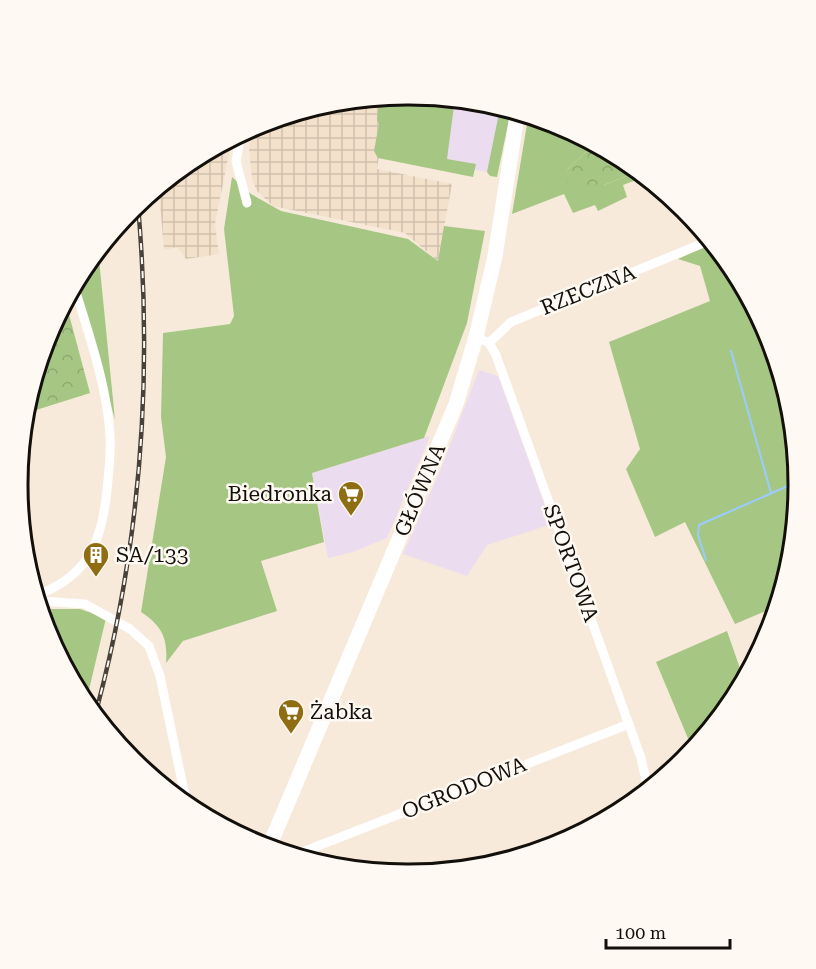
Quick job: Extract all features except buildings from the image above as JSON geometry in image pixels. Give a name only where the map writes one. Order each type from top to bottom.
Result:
[{"type":"main road","name":"GŁÓWNA","points":[[273,839],[483,340],[516,121]]},
{"type":"street","points":[[239,145],[236,161],[248,203]]},
{"type":"street","name":"RZECZNA","points":[[483,340],[511,322],[701,244]]},
{"type":"street","points":[[44,592],[61,584],[85,562],[100,533],[105,507],[110,451],[109,423],[78,298]]},
{"type":"street","name":"SPORTOWA","points":[[483,340],[496,355],[641,758],[646,780]]},
{"type":"street","points":[[47,601],[85,604],[130,629],[149,646],[160,676],[184,791]]},
{"type":"street","name":"OGRODOWA","points":[[307,850],[629,724]]},
{"type":"shaded area","points":[[408,105],[458,108],[504,118],[494,173],[405,159]]},
{"type":"shaded area","points":[[387,106],[377,169],[452,184],[438,261],[405,233],[273,206],[257,191],[252,179],[249,148],[251,139],[286,125],[334,112]]},
{"type":"shaded area","points":[[230,150],[215,224],[219,254],[186,259],[177,247],[164,250],[160,198],[197,169]]},
{"type":"shaded area","points":[[479,370],[498,376],[552,524],[487,545],[467,576],[403,554],[440,471]]},
{"type":"shaded area","points":[[430,436],[387,538],[350,553],[328,558],[312,473]]},
{"type":"green space","points":[[408,105],[454,108],[447,159],[476,164],[473,177],[378,158],[374,151],[379,124],[377,120],[378,106]]},
{"type":"green space","points":[[498,116],[509,119],[497,177],[490,176],[487,172]]},
{"type":"green space","points":[[527,124],[588,150],[567,170],[604,185],[628,175],[635,180],[623,185],[627,197],[598,211],[595,205],[573,213],[564,194],[512,214]]},
{"type":"green space","points":[[588,150],[628,175],[604,185],[574,191],[566,181],[567,170]]},
{"type":"green space","points":[[232,177],[251,194],[281,211],[408,239],[438,261],[444,226],[485,231],[467,323],[424,438],[312,473],[324,542],[261,561],[277,611],[183,641],[166,663],[166,646],[162,633],[154,622],[141,612],[166,457],[161,417],[163,333],[230,324],[234,316],[224,229]]},
{"type":"green space","points":[[704,247],[737,295],[759,339],[775,386],[784,435],[788,484],[787,509],[775,583],[765,611],[735,624],[685,522],[655,537],[626,469],[640,449],[609,342],[710,301],[700,266],[678,259]]},
{"type":"green space","points":[[99,264],[115,420],[80,293]]},
{"type":"green space","points":[[69,315],[90,393],[36,410],[41,386],[57,339]]},
{"type":"green space","points":[[51,609],[80,609],[106,618],[89,690],[57,630]]},
{"type":"green space","points":[[727,631],[740,668],[709,716],[689,740],[656,662]]},
{"type":"waterway","points":[[731,351],[771,493]]},
{"type":"waterway","points":[[706,560],[698,535],[699,525],[788,486]]},
{"type":"railway","points":[[98,704],[124,584],[140,458],[144,332],[139,217]]},
{"type":"place","name":"Biedronka","points":[[351,517]]},
{"type":"place","name":"SA/133","points":[[96,578]]},
{"type":"place","name":"Żabka","points":[[291,735]]}]
